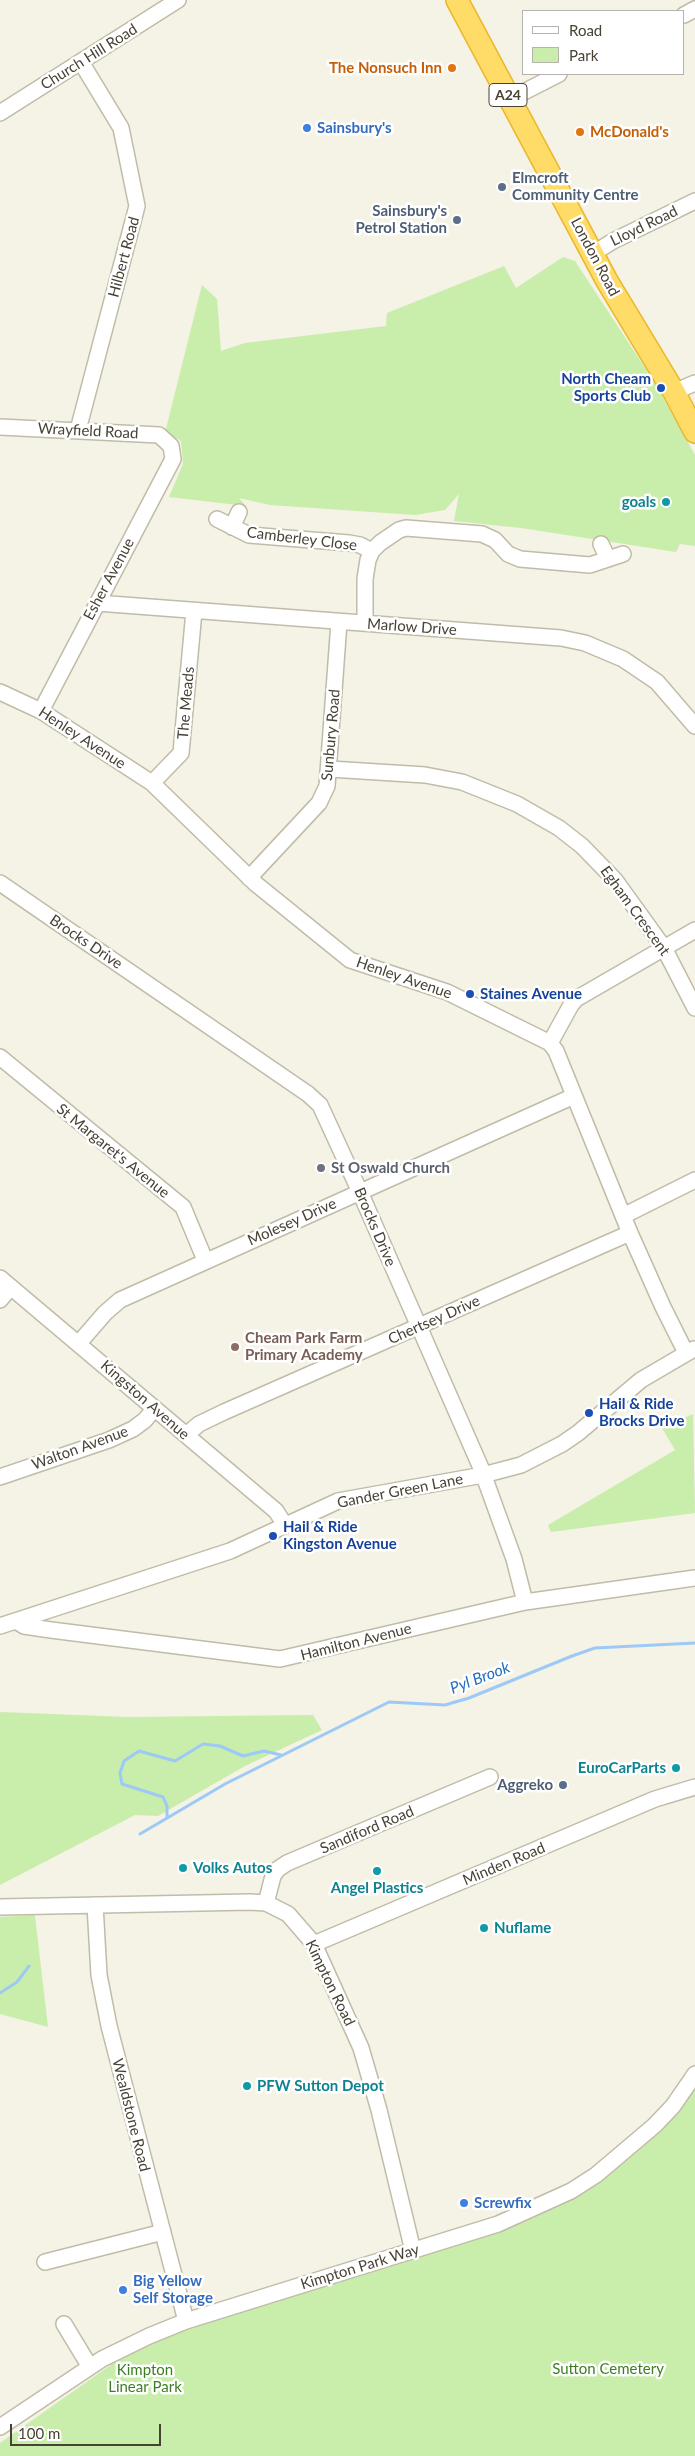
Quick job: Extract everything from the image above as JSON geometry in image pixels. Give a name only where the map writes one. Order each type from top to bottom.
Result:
[{"type":"highway","name":"London Road","points":[[457,0],[630,320],[674,392],[695,432]]},
{"type":"street","name":"Church Hill Road","points":[[0,113],[178,0]]},
{"type":"street","name":"Hilbert Road","points":[[78,430],[137,206],[121,128],[81,62]]},
{"type":"street","points":[[510,99],[557,75]]},
{"type":"street","name":"Lloyd Road","points":[[594,252],[695,202]]},
{"type":"street","points":[[674,392],[695,382]]},
{"type":"street","name":"Wrayfield Road","points":[[0,428],[159,435],[171,446]]},
{"type":"street","name":"Esher Avenue","points":[[41,711],[173,459],[171,446]]},
{"type":"street","name":"Camberley Close","points":[[232,527],[239,512]]},
{"type":"street","name":"Camberley Close","points":[[217,519],[249,535],[349,543],[360,545],[372,551]]},
{"type":"street","name":"Camberley Close","points":[[365,624],[365,578],[368,560],[372,551],[399,530],[414,528],[482,534],[495,540],[508,554],[520,559],[582,565],[623,554]]},
{"type":"street","points":[[601,544],[608,559]]},
{"type":"street","name":"Marlow Drive","points":[[97,602],[561,638],[586,643],[623,659],[658,682],[695,726]]},
{"type":"street","name":"The Meads","points":[[152,784],[181,753],[194,611]]},
{"type":"street","name":"Sunbury Road","points":[[249,878],[319,803],[328,786],[339,622]]},
{"type":"street","name":"Henley Avenue","points":[[0,692],[41,711],[152,784],[249,878],[350,960],[454,995],[550,1042]]},
{"type":"street","name":"Egham Crescent","points":[[330,769],[435,776],[462,782],[517,804],[559,828],[587,851],[615,880],[664,948],[695,1008]]},
{"type":"street","name":"Brocks Drive","points":[[0,883],[308,1094],[320,1105],[360,1192],[482,1475],[514,1559],[525,1602]]},
{"type":"street","points":[[691,1351],[663,1307],[630,1233],[556,1051],[550,1042],[576,999],[695,930]]},
{"type":"street","name":"St Margaret's Avenue","points":[[0,1057],[182,1207],[205,1260]]},
{"type":"street","name":"Molesey Drive","points":[[79,1344],[105,1313],[120,1300],[205,1260],[574,1096]]},
{"type":"street","points":[[623,1216],[695,1180]]},
{"type":"street","name":"Chertsey Drive","points":[[186,1436],[198,1424],[224,1412],[630,1233]]},
{"type":"street","points":[[0,1300],[5,1283]]},
{"type":"street","name":"Kingston Avenue","points":[[5,1283],[276,1510],[286,1525]]},
{"type":"street","name":"Gander Green Lane","points":[[0,1626],[230,1551],[338,1502],[482,1475],[521,1464],[562,1444],[578,1433],[641,1380],[691,1351]]},
{"type":"street","name":"Walton Avenue","points":[[0,1477],[109,1440],[133,1429],[145,1420],[154,1409]]},
{"type":"street","name":"Hamilton Avenue","points":[[16,1621],[24,1626],[51,1630],[280,1659],[525,1602],[695,1578]]},
{"type":"street","points":[[50,1609],[51,1630]]},
{"type":"street","name":"Sandiford Road","points":[[266,1903],[273,1876],[278,1869],[287,1863],[490,1777]]},
{"type":"street","name":"Minden Road","points":[[314,1944],[655,1799],[695,1787]]},
{"type":"street","name":"Kimpton Road","points":[[0,1907],[94,1906],[167,1902],[266,1903],[288,1914],[314,1944],[348,2017],[367,2064],[413,2251]]},
{"type":"street","name":"Wealdstone Road","points":[[94,1906],[99,1975],[109,2026],[131,2118],[186,2321]]},
{"type":"street","name":"Kimpton Park Way","points":[[0,2427],[90,2367],[148,2336],[186,2321],[515,2218],[577,2187],[630,2149],[672,2106],[695,2074]]},
{"type":"street","points":[[44,2262],[163,2232]]},
{"type":"street","points":[[64,2324],[90,2367]]},
{"type":"green space","points":[[563,257],[575,261],[655,383],[695,455],[695,546],[680,544],[676,552],[521,528],[454,521],[459,494],[445,510],[415,515],[270,505],[239,498],[246,506],[169,497],[183,464],[181,441],[166,432],[166,429],[202,285],[217,299],[221,351],[245,343],[386,326],[387,313],[504,266],[516,288]]},
{"type":"green space","points":[[693,1414],[695,1513],[551,1532],[548,1525],[675,1450],[662,1428]]},
{"type":"green space","points":[[0,1712],[128,1717],[313,1715],[322,1730],[245,1766],[158,1816],[135,1815],[0,1885]]},
{"type":"green space","points":[[35,1915],[48,2027],[0,2014],[0,1917]]},
{"type":"green space","points":[[695,2083],[695,2456],[0,2456],[0,2443],[129,2352],[207,2317],[225,2318],[237,2313],[248,2303],[498,2229],[597,2181]]},
{"type":"waterway","name":"Pyl Brook","points":[[140,1834],[225,1784],[389,1702],[445,1705],[469,1698],[595,1648],[695,1643]]},
{"type":"waterway","name":"Pyl Brook","points":[[167,1818],[167,1806],[163,1797],[122,1784],[120,1773],[124,1761],[139,1751],[175,1761],[203,1744],[220,1746],[243,1756],[264,1751],[281,1755]]},
{"type":"waterway","name":"Pyl Brook","points":[[0,1993],[17,1982],[29,1966]]},
{"type":"place","name":"The Nonsuch Inn","points":[[452,68]]},
{"type":"place","name":"Sainsbury's","points":[[307,128]]},
{"type":"place","name":"McDonald's","points":[[580,132]]},
{"type":"place","name":"Elmcroft Community Centre","points":[[502,187]]},
{"type":"place","name":"Sainsbury's Petrol Station","points":[[457,220]]},
{"type":"place","name":"North Cheam Sports Club","points":[[661,388]]},
{"type":"place","name":"goals","points":[[666,502]]},
{"type":"place","name":"Staines Avenue","points":[[470,994]]},
{"type":"place","name":"St Oswald Church","points":[[321,1168]]},
{"type":"place","name":"Cheam Park Farm Primary Academy","points":[[235,1347]]},
{"type":"place","name":"Hail & Ride Brocks Drive","points":[[589,1413]]},
{"type":"place","name":"Hail & Ride Kingston Avenue","points":[[273,1536]]},
{"type":"place","name":"EuroCarParts","points":[[676,1768]]},
{"type":"place","name":"Aggreko","points":[[563,1785]]},
{"type":"place","name":"Volks Autos","points":[[183,1868]]},
{"type":"place","name":"Angel Plastics","points":[[377,1871]]},
{"type":"place","name":"Nuflame","points":[[484,1928]]},
{"type":"place","name":"PFW Sutton Depot","points":[[247,2086]]},
{"type":"place","name":"Screwfix","points":[[464,2203]]},
{"type":"place","name":"Big Yellow Self Storage","points":[[123,2290]]},
{"type":"park label","name":"Sutton Cemetery","points":[[608,2369]]},
{"type":"park label","name":"Kimpton Linear Park","points":[[145,2378]]}]
